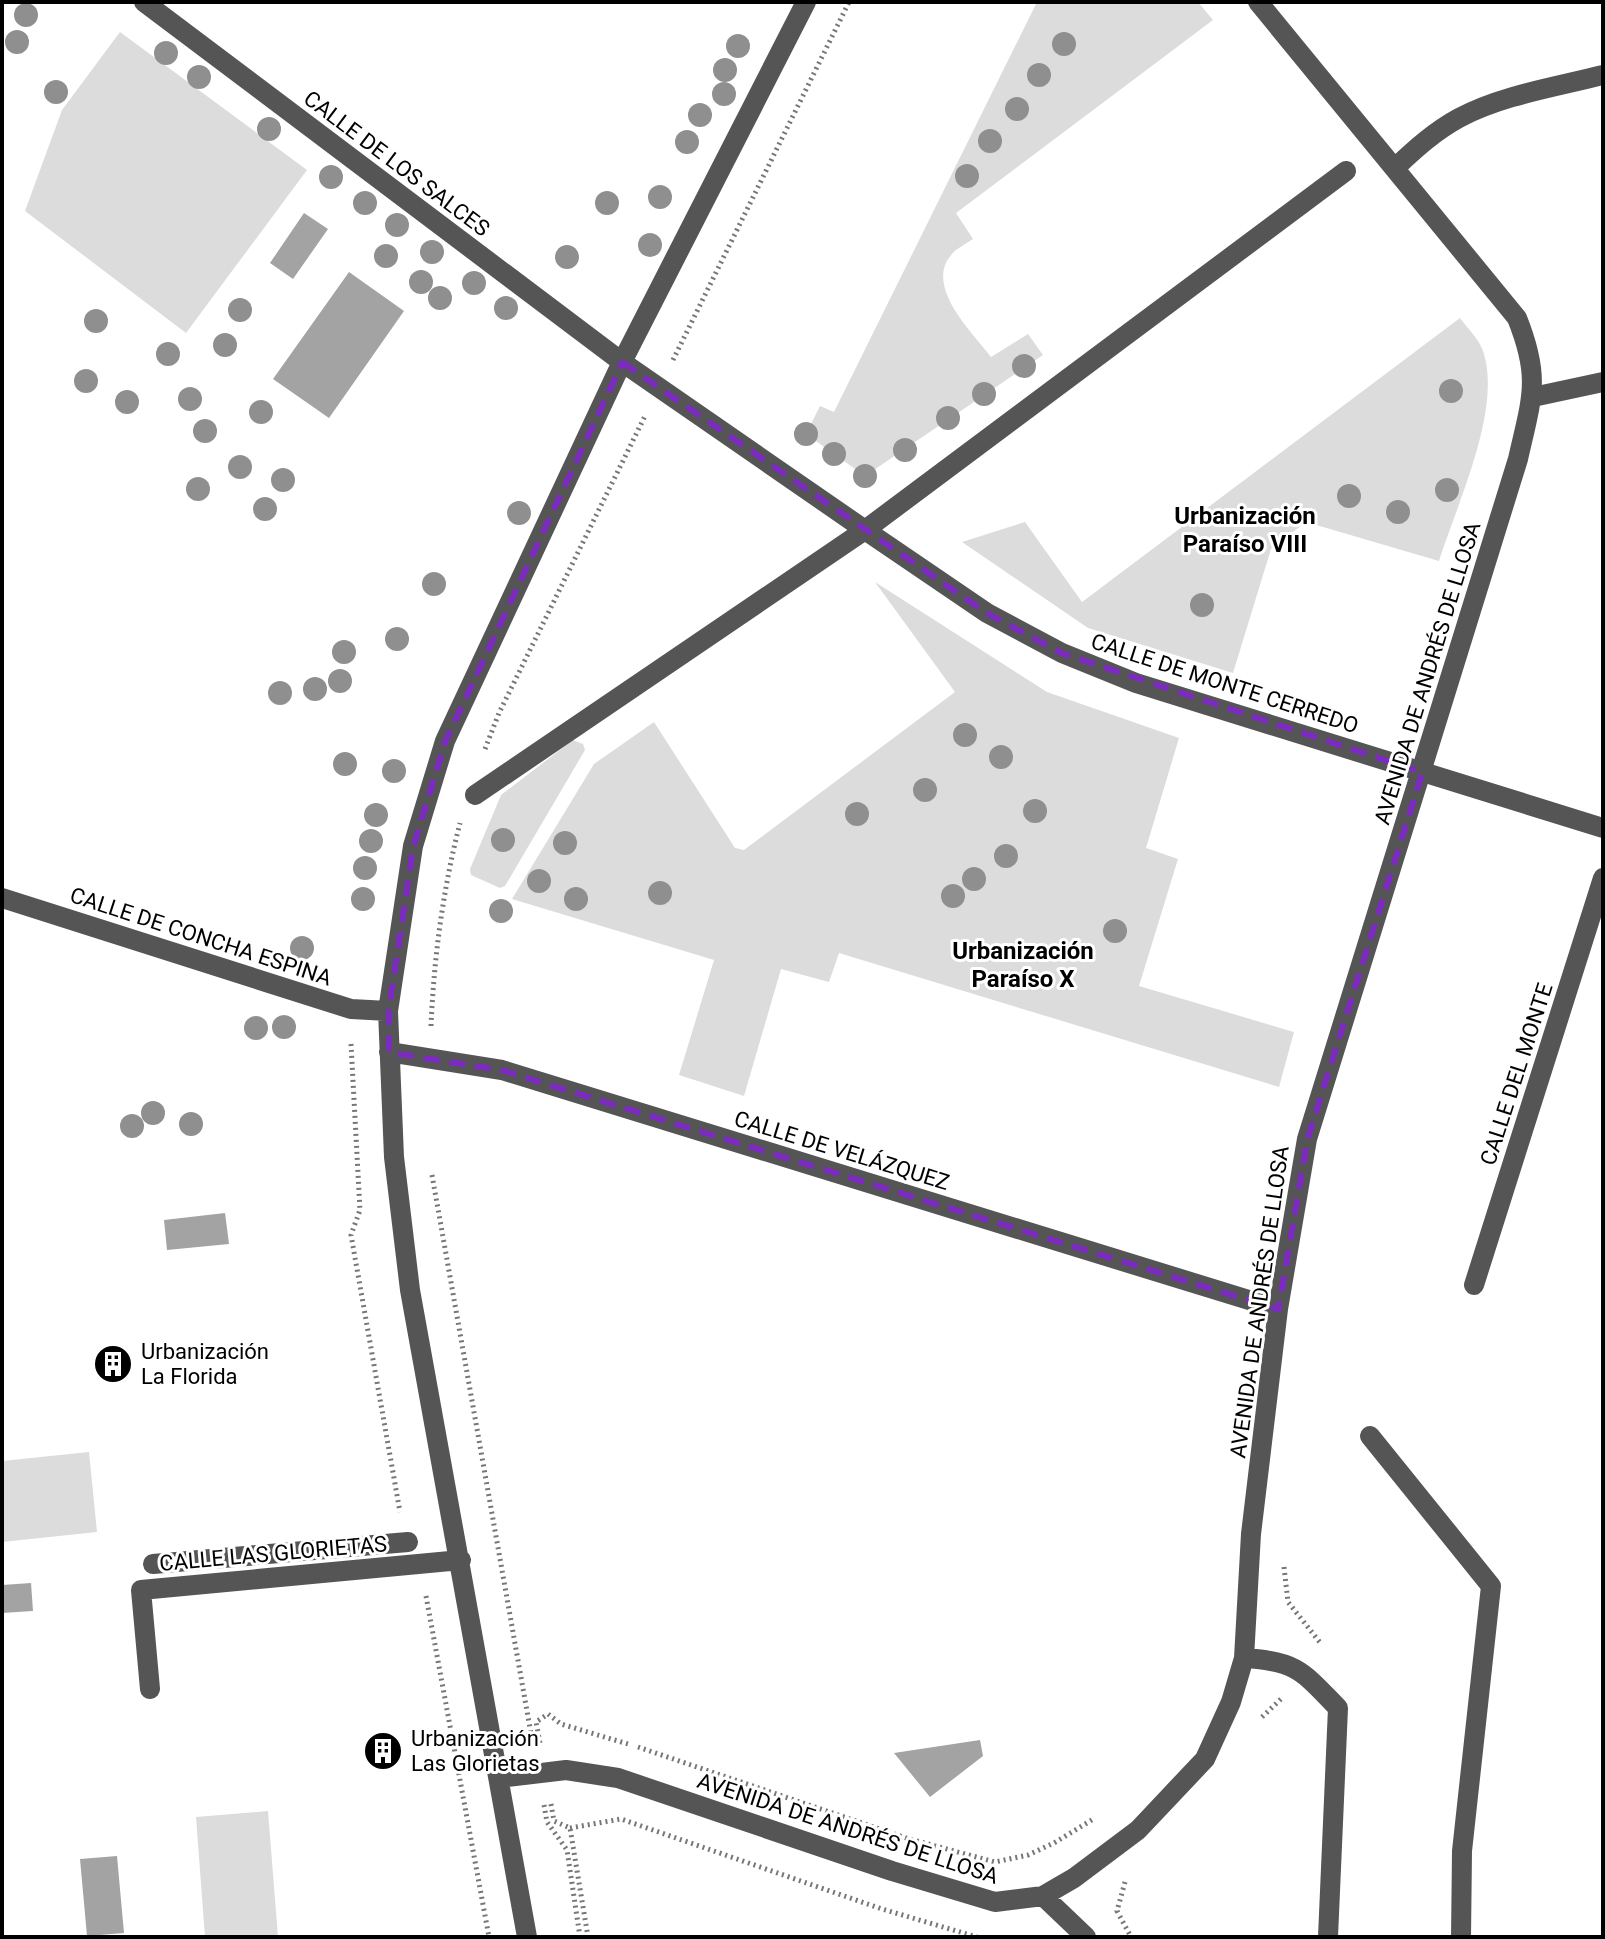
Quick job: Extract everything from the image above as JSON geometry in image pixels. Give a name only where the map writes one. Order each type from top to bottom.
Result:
[{"type":"street","name":"CALLE DE LOS SALCES","points":[[144,2],[622,362]]},
{"type":"street","points":[[527,1937],[410,1290],[394,1157],[388,1011],[413,846],[445,741],[622,362],[806,2]]},
{"type":"street","name":"AVENIDA DE ANDRÉS DE LLOSA","points":[[500,1778],[541,1771],[618,1778],[892,1871],[995,1902],[1043,1896],[1074,1878],[1138,1830],[1205,1759],[1231,1702],[1244,1658],[1251,1534],[1278,1309],[1307,1139],[1518,459],[1533,397],[1532,357],[1517,318],[1258,2]]},
{"type":"street","points":[[1395,168],[1423,142],[1460,117],[1516,97],[1603,75]]},
{"type":"street","points":[[475,795],[865,530],[1346,171]]},
{"type":"street","name":"CALLE DE MONTE CERREDO","points":[[622,362],[987,613],[1062,653],[1136,683],[1603,828]]},
{"type":"street","points":[[1533,397],[1603,382]]},
{"type":"street","name":"CALLE DEL MONTE","points":[[1474,1285],[1603,878]]},
{"type":"street","name":"CALLE DE CONCHA ESPINA","points":[[2,898],[351,1009],[388,1011]]},
{"type":"street","name":"CALLE DE VELÁZQUEZ","points":[[389,1052],[502,1070],[1278,1309]]},
{"type":"street","points":[[1370,1436],[1491,1586],[1462,1851],[1461,1937]]},
{"type":"street","points":[[153,1564],[408,1542]]},
{"type":"street","name":"CALLE LAS GLORIETAS","points":[[150,1689],[141,1590],[461,1560]]},
{"type":"street","points":[[1244,1658],[1269,1659],[1300,1668],[1338,1708],[1328,1937]]},
{"type":"street","points":[[1043,1896],[1086,1937]]},
{"type":"path","points":[[429,1057],[433,978],[448,871],[461,818]]},
{"type":"path","points":[[351,1044],[360,1210],[351,1235],[402,1523],[408,1542]]},
{"type":"path","points":[[430,1166],[541,1771],[554,1821],[570,1828],[621,1819],[882,1909],[977,1937]]},
{"type":"path","points":[[416,1592],[424,1594],[430,1604],[489,1937]]},
{"type":"path","points":[[1255,1732],[1268,1710],[1285,1697]]},
{"type":"path","points":[[580,1937],[567,1850],[547,1822],[536,1722],[548,1714],[561,1724],[692,1763],[906,1838],[995,1862],[1028,1855],[1100,1815]]},
{"type":"path","points":[[570,1828],[588,1937]]},
{"type":"path","points":[[1131,1937],[1117,1911],[1122,1883],[1134,1874]]},
{"type":"highlighted area","points":[[622,362],[987,613],[1062,653],[1422,772],[1307,1139],[1278,1309],[502,1070],[389,1052],[388,1011],[413,846],[445,741]]},
{"type":"shaded area","points":[[1037,2],[1198,2],[1213,20],[956,213],[973,239],[954,252],[945,267],[943,280],[954,308],[991,357],[1028,334],[1043,355],[865,476],[806,434],[820,406],[834,412]]},
{"type":"shaded area","points":[[120,32],[307,170],[186,333],[25,211],[62,110]]},
{"type":"shaded area","points":[[304,213],[328,229],[293,279],[270,263]]},
{"type":"shaded area","points":[[349,272],[404,311],[329,418],[273,379]]},
{"type":"shaded area","points":[[1460,318],[1484,354],[1488,377],[1487,403],[1475,458],[1439,561],[1306,522],[1271,549],[1233,673],[1088,628],[962,542],[1025,522],[1082,602]]},
{"type":"shaded area","points":[[875,582],[1047,692],[1179,738],[1146,848],[1178,859],[1139,986],[1294,1032],[1279,1087],[839,953],[829,982],[781,969],[744,1096],[679,1075],[714,960],[512,899],[594,764],[654,722],[735,848],[744,850],[955,692]]},
{"type":"shaded area","points":[[573,740],[583,744],[585,750],[505,886],[500,888],[471,875],[470,869],[501,795]]},
{"type":"shaded area","points":[[225,1213],[229,1244],[167,1250],[164,1220]]},
{"type":"shaded area","points":[[89,1452],[97,1532],[2,1542],[2,1461]]},
{"type":"shaded area","points":[[31,1583],[33,1611],[2,1613],[2,1585]]},
{"type":"shaded area","points":[[980,1740],[983,1756],[930,1797],[894,1753]]},
{"type":"shaded area","points":[[268,1811],[278,1937],[205,1937],[196,1817]]},
{"type":"shaded area","points":[[117,1856],[124,1933],[87,1936],[80,1859]]},
{"type":"place","name":"Urbanización La Florida","points":[[113,1364]]},
{"type":"place","name":"Urbanización Las Glorietas","points":[[383,1751]]},
{"type":"district","name":"Urbanización Paraíso VIII","points":[[1245,530]]},
{"type":"district","name":"Urbanización Paraíso X","points":[[1023,965]]}]
